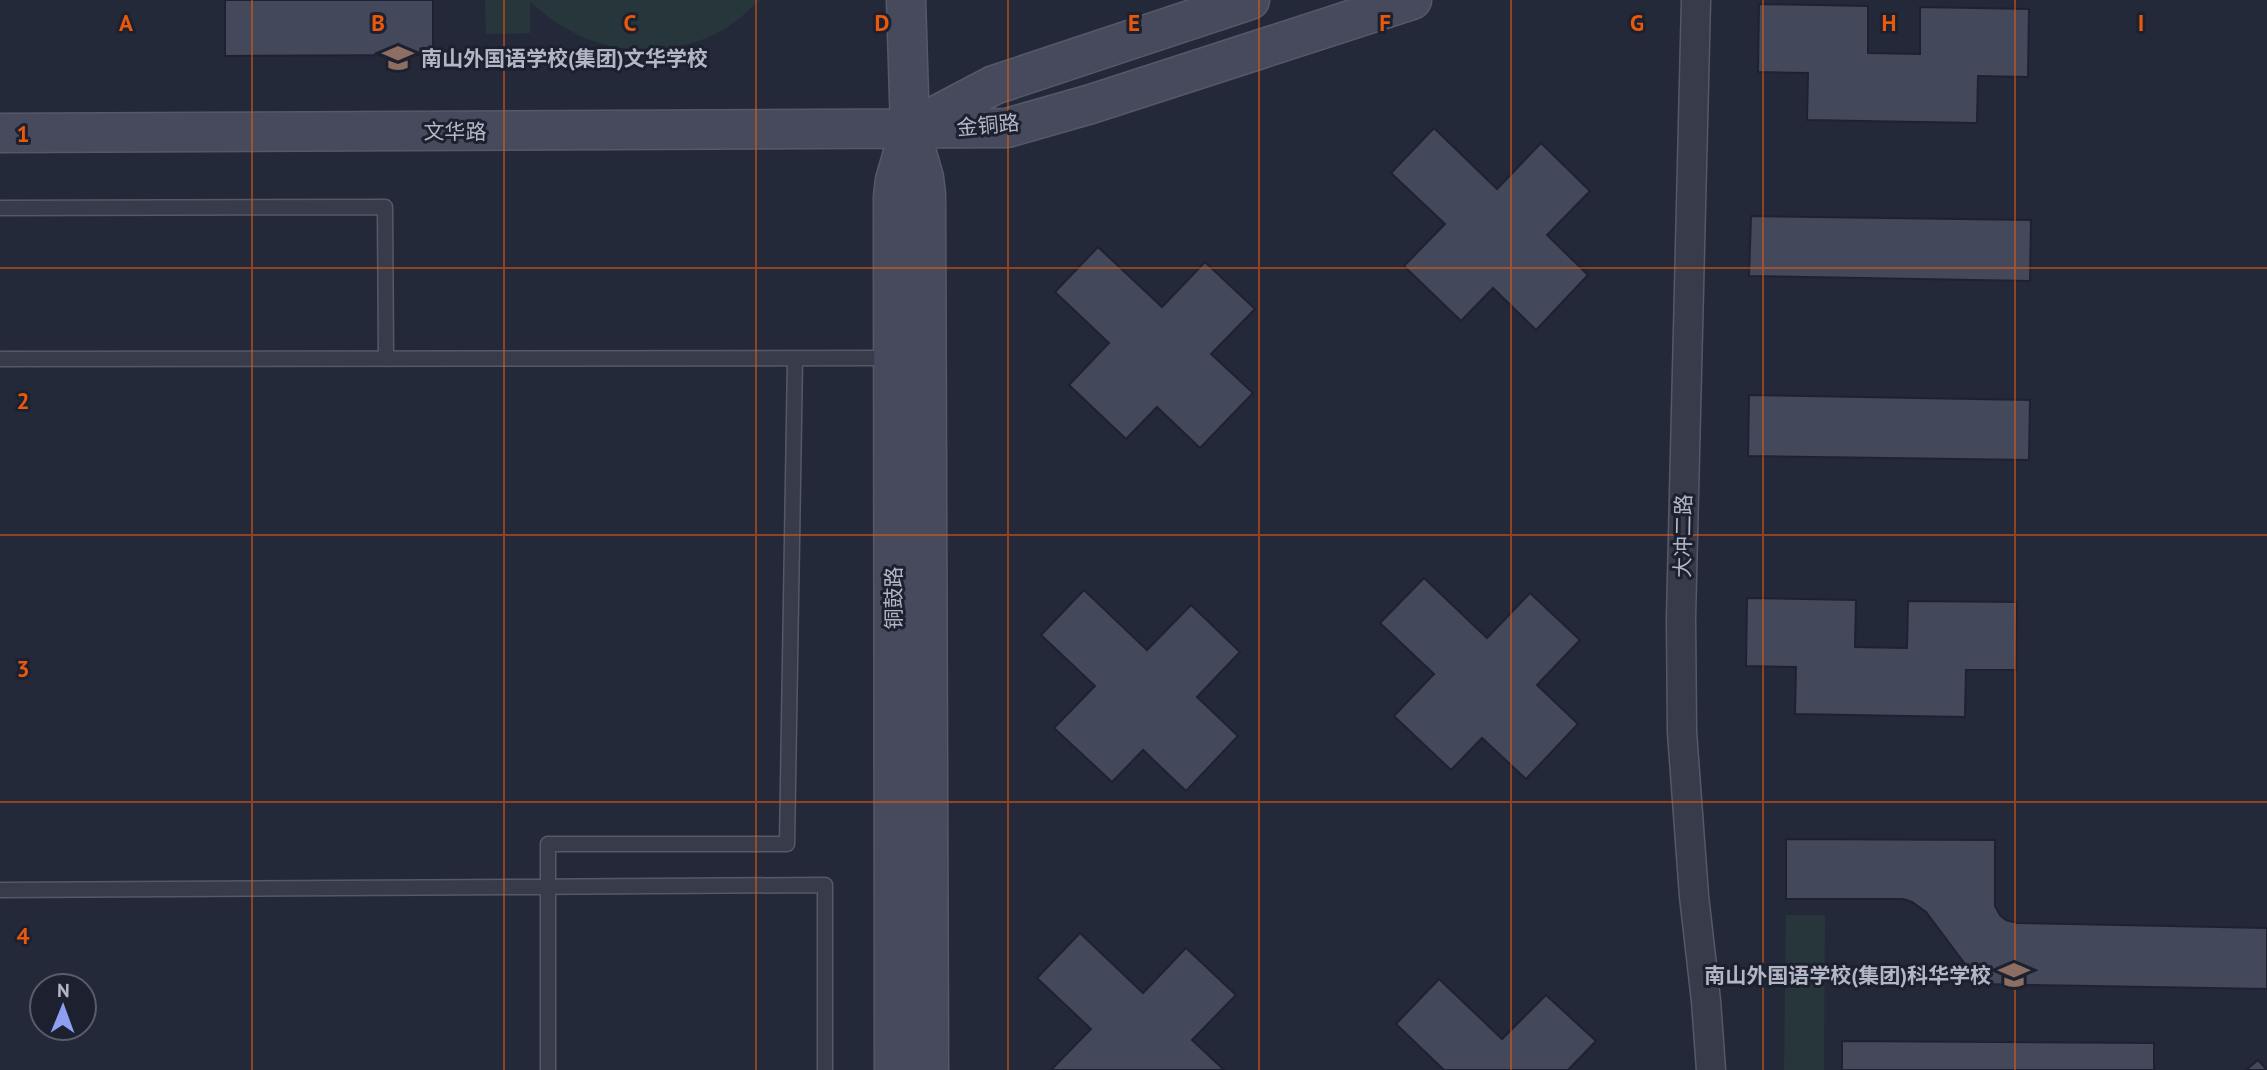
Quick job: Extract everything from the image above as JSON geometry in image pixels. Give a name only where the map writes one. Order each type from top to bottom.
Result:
[{"type":"main road","name":"铜鼓路","points":[[906,0],[910,129],[926,195],[929,1070]]},
{"type":"main road","name":"金铜路","points":[[910,129],[994,85],[1250,0]]},
{"type":"main road","name":"金铜路","points":[[910,129],[1007,128],[1091,104],[1412,0]]},
{"type":"main road","name":"铜鼓路","points":[[894,1070],[893,197],[895,180],[910,129]]},
{"type":"main road","name":"文华路","points":[[0,133],[910,129]]},
{"type":"street","name":"大冲二路","points":[[1696,0],[1681,618],[1682,732],[1711,1070]]},
{"type":"lane","points":[[0,208],[385,207],[386,359]]},
{"type":"lane","points":[[0,359],[893,358]]},
{"type":"lane","points":[[548,1070],[548,844],[788,844],[795,359]]},
{"type":"lane","points":[[0,890],[825,885],[825,1070]]},
{"type":"shaded area","points":[[485,0],[760,0],[732,24],[713,35],[678,47],[640,50],[603,44],[586,38],[559,24],[530,2],[530,33],[486,34]]},
{"type":"shaded area","points":[[1786,915],[1825,915],[1824,1070],[1784,1070]]},
{"type":"building","points":[[225,0],[433,0],[433,55],[225,56]]},
{"type":"building","points":[[1759,4],[1868,6],[1868,53],[1920,54],[1920,7],[2029,9],[2028,77],[1978,76],[1977,123],[1807,120],[1808,73],[1758,72]]},
{"type":"building","points":[[1434,128],[1497,189],[1541,143],[1590,191],[1547,235],[1588,275],[1536,330],[1493,288],[1461,321],[1404,266],[1445,224],[1391,173]]},
{"type":"building","points":[[1751,216],[2031,220],[2030,281],[1749,276]]},
{"type":"building","points":[[1098,247],[1162,307],[1205,262],[1255,309],[1211,354],[1253,393],[1200,448],[1157,407],[1126,439],[1069,385],[1109,343],[1055,292]]},
{"type":"building","points":[[1749,395],[2030,400],[2029,460],[1748,456]]},
{"type":"building","points":[[1424,578],[1487,638],[1530,593],[1580,640],[1537,685],[1578,724],[1526,779],[1482,738],[1451,770],[1394,716],[1434,674],[1380,623]]},
{"type":"building","points":[[1084,590],[1147,650],[1191,605],[1240,652],[1197,697],[1238,736],[1186,791],[1143,750],[1112,782],[1054,728],[1095,686],[1041,635]]},
{"type":"building","points":[[1747,598],[1856,600],[1855,647],[1907,648],[1908,601],[2017,602],[2016,670],[1966,670],[1965,717],[1795,714],[1796,667],[1746,666]]},
{"type":"building","points":[[1786,839],[1995,840],[1995,906],[2006,920],[2017,923],[2267,928],[2267,989],[1980,984],[1926,912],[1912,902],[1903,899],[1786,899]]},
{"type":"building","points":[[1080,933],[1143,993],[1186,948],[1236,995],[1192,1040],[1224,1070],[1051,1070],[1091,1029],[1037,978]]},
{"type":"building","points":[[1439,979],[1502,1039],[1546,995],[1596,1041],[1568,1070],[1444,1070],[1396,1024]]},
{"type":"building","points":[[1842,1041],[2154,1043],[2154,1070],[1842,1070]]},
{"type":"building","points":[[2258,1060],[2267,1070],[2246,1070]]},
{"type":"place","name":"南山外国语学校(集团)文华学校","points":[[398,58]]},
{"type":"place","name":"南山外国语学校(集团)科华学校","points":[[2014,975]]}]
